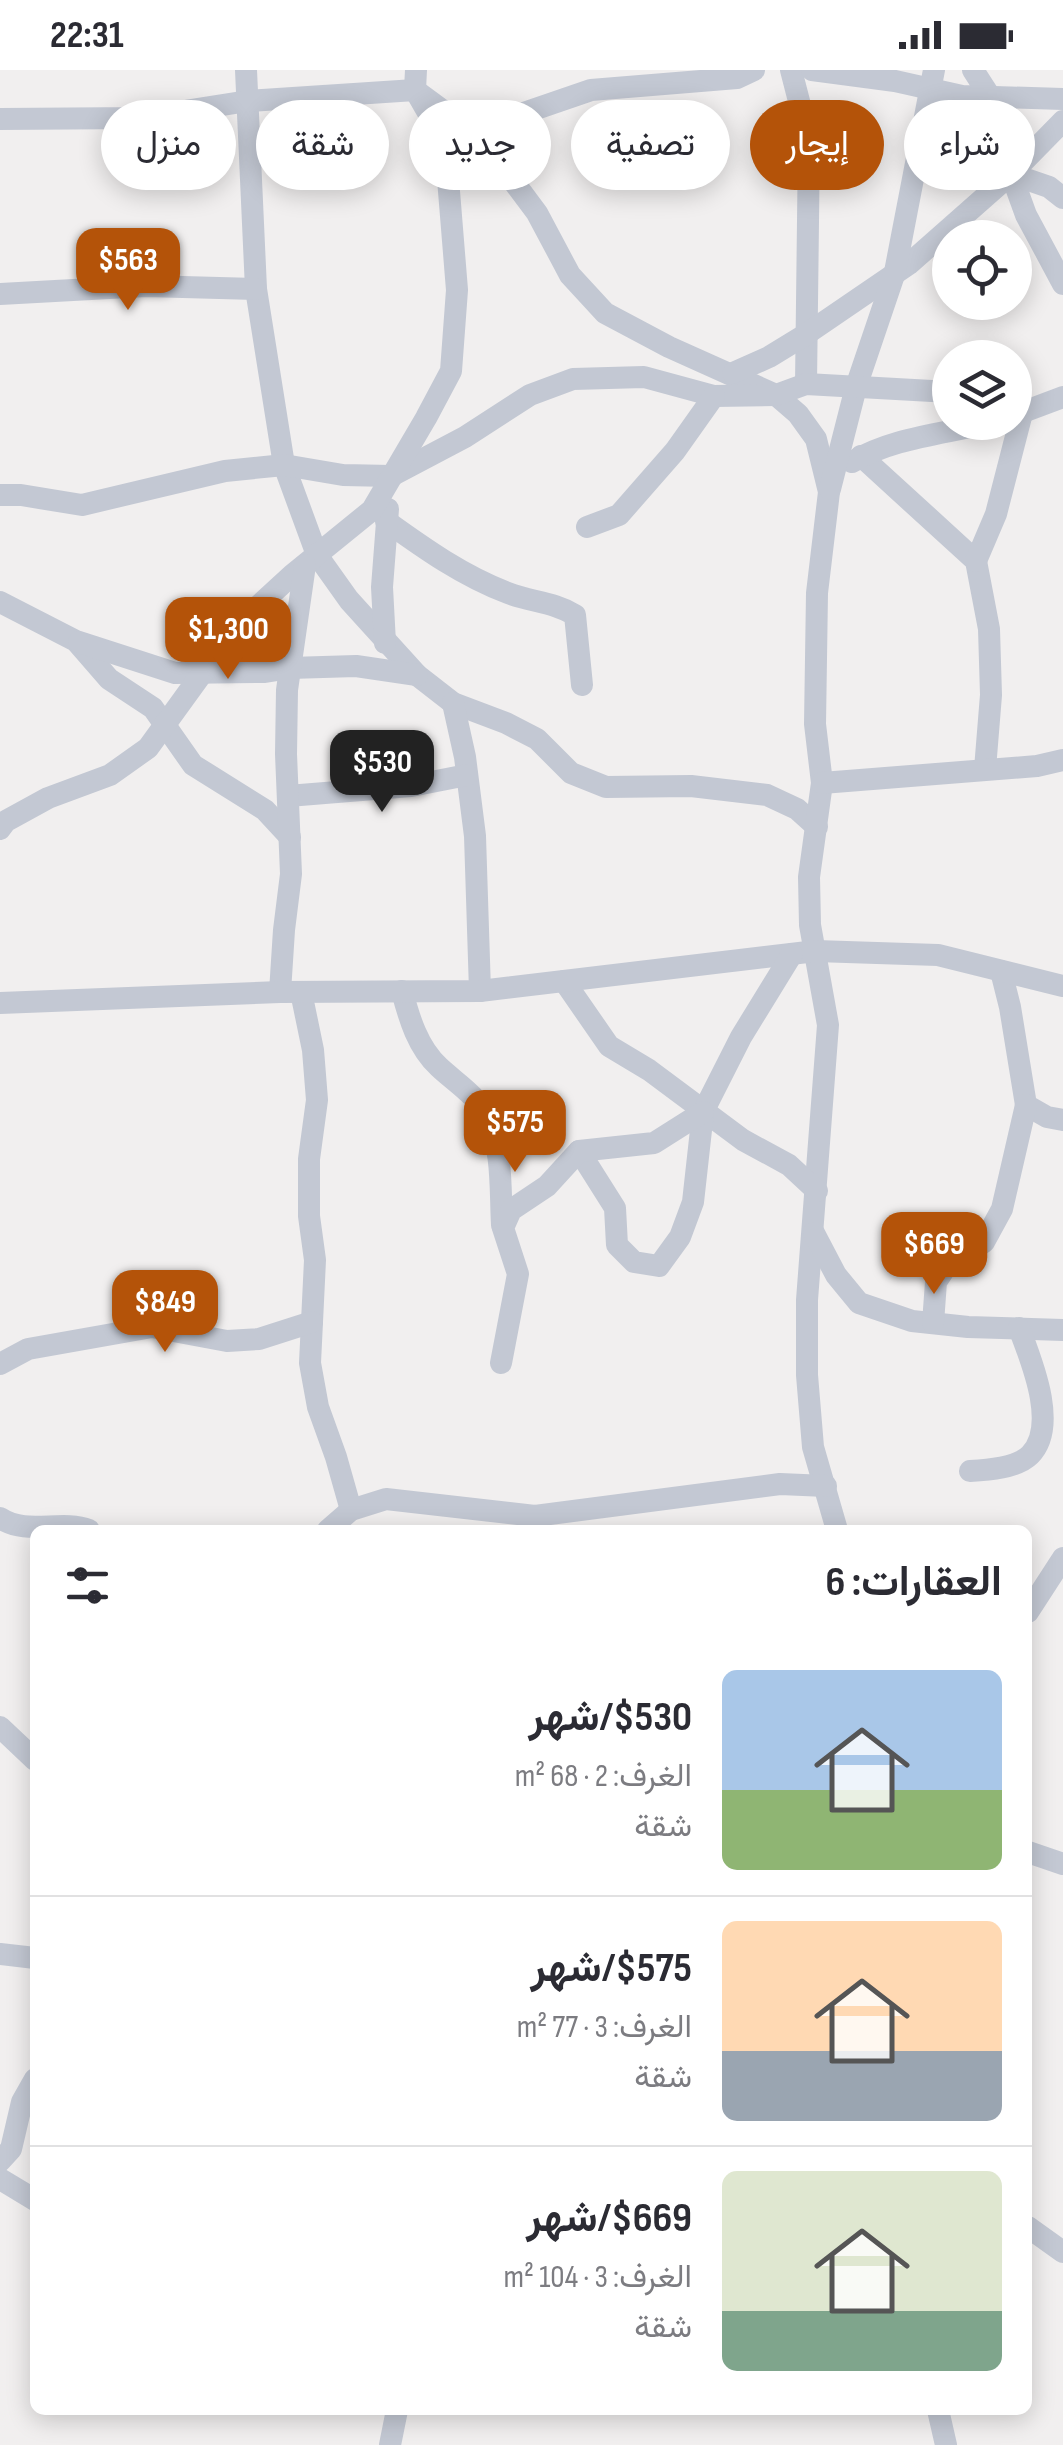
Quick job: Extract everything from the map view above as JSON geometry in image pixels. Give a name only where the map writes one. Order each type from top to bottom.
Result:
[{"type":"street","points":[[246,70],[256,289],[284,465],[311,560],[290,668],[286,754],[291,992],[313,1050],[317,1100],[310,1159],[309,1216],[315,1260],[310,1363],[318,1406],[351,1510]]},
{"type":"street","points":[[551,104],[591,90],[737,78],[754,70]]},
{"type":"street","points":[[791,70],[809,140],[806,384]]},
{"type":"street","points":[[812,70],[895,80],[933,79],[991,98],[1063,99]]},
{"type":"street","points":[[973,70],[991,98]]},
{"type":"street","points":[[933,79],[950,100]]},
{"type":"street","points":[[836,1525],[814,1447],[808,1375],[807,1300],[828,1025],[810,924],[808,877],[822,783],[815,724],[817,593],[829,492],[856,387],[895,272],[933,79]]},
{"type":"street","points":[[0,118],[140,118],[416,80]]},
{"type":"street","points":[[416,80],[436,100]]},
{"type":"street","points":[[0,829],[6,821],[48,798],[110,775],[148,748],[254,610],[372,510],[451,371],[457,290],[448,179],[434,123],[416,80]]},
{"type":"street","points":[[1035,150],[1063,121]]},
{"type":"street","points":[[1035,182],[1063,198]]},
{"type":"street","points":[[520,190],[537,213],[570,275],[605,313],[668,347],[776,395],[798,414],[816,439],[829,492]]},
{"type":"street","points":[[733,374],[805,335],[895,272],[994,190]]},
{"type":"street","points":[[1017,190],[1063,284]]},
{"type":"street","points":[[0,294],[146,286],[256,289]]},
{"type":"street","points":[[0,495],[82,505],[225,471],[284,465],[343,475],[391,476],[465,437],[530,396],[572,378],[644,377],[714,396],[776,395],[806,384],[932,391]]},
{"type":"street","points":[[587,527],[619,515],[675,451],[714,396]]},
{"type":"street","points":[[1032,404],[1063,397]]},
{"type":"street","points":[[829,492],[849,463],[861,456],[932,435]]},
{"type":"street","points":[[985,769],[991,695],[989,646],[976,562],[996,514],[1011,440]]},
{"type":"street","points":[[861,456],[976,562]]},
{"type":"street","points":[[386,642],[382,587],[391,476]]},
{"type":"street","points":[[386,521],[445,564],[510,594],[560,606],[575,616],[582,686]]},
{"type":"street","points":[[311,560],[417,675],[453,704],[506,722],[537,739],[571,773],[606,788],[690,786],[767,795],[797,808],[816,827]]},
{"type":"street","points":[[0,602],[76,641],[175,673],[356,666],[417,675]]},
{"type":"street","points":[[76,641],[109,679],[152,708],[193,765],[264,810],[290,837]]},
{"type":"street","points":[[453,704],[475,836],[480,991]]},
{"type":"street","points":[[822,783],[1060,764]]},
{"type":"street","points":[[288,796],[410,786],[467,775]]},
{"type":"street","points":[[0,1004],[291,992],[480,991],[816,951],[938,954],[1063,986]]},
{"type":"street","points":[[578,1151],[615,1208],[617,1246],[634,1262],[658,1266],[680,1236],[694,1202],[703,1112],[741,1038],[792,954]]},
{"type":"street","points":[[933,1323],[936,1282],[946,1266],[984,1242],[1002,1209],[1026,1105],[1001,971]]},
{"type":"street","points":[[564,980],[608,1046],[648,1070],[744,1140],[789,1165],[817,1191]]},
{"type":"street","points":[[402,992],[412,1027],[436,1066],[463,1086],[486,1114],[497,1145],[502,1228],[518,1274],[500,1363]]},
{"type":"street","points":[[1026,1105],[1047,1118],[1063,1120]]},
{"type":"street","points":[[502,1228],[511,1210],[547,1186],[578,1151],[654,1142],[703,1112]]},
{"type":"street","points":[[814,1234],[836,1275],[859,1303],[912,1321],[1063,1330]]},
{"type":"street","points":[[0,1364],[28,1348],[152,1327],[227,1341],[258,1340],[312,1322]]},
{"type":"street","points":[[970,1471],[993,1469],[1028,1458],[1039,1443],[1042,1396],[1019,1328]]},
{"type":"street","points":[[334,1525],[351,1510],[386,1500],[535,1516],[780,1484],[826,1486]]},
{"type":"street","points":[[0,1518],[11,1525],[30,1527]]},
{"type":"street","points":[[1032,1606],[1063,1558]]},
{"type":"street","points":[[0,1727],[30,1755]]},
{"type":"street","points":[[1032,1853],[1063,1864]]},
{"type":"street","points":[[0,1954],[30,1954]]},
{"type":"street","points":[[0,2161],[11,2149],[22,2102],[30,2088]]},
{"type":"street","points":[[0,2179],[30,2197]]},
{"type":"street","points":[[1032,2230],[1063,2252]]},
{"type":"street","points":[[390,2445],[396,2415]]},
{"type":"street","points":[[939,2415],[946,2445]]}]
